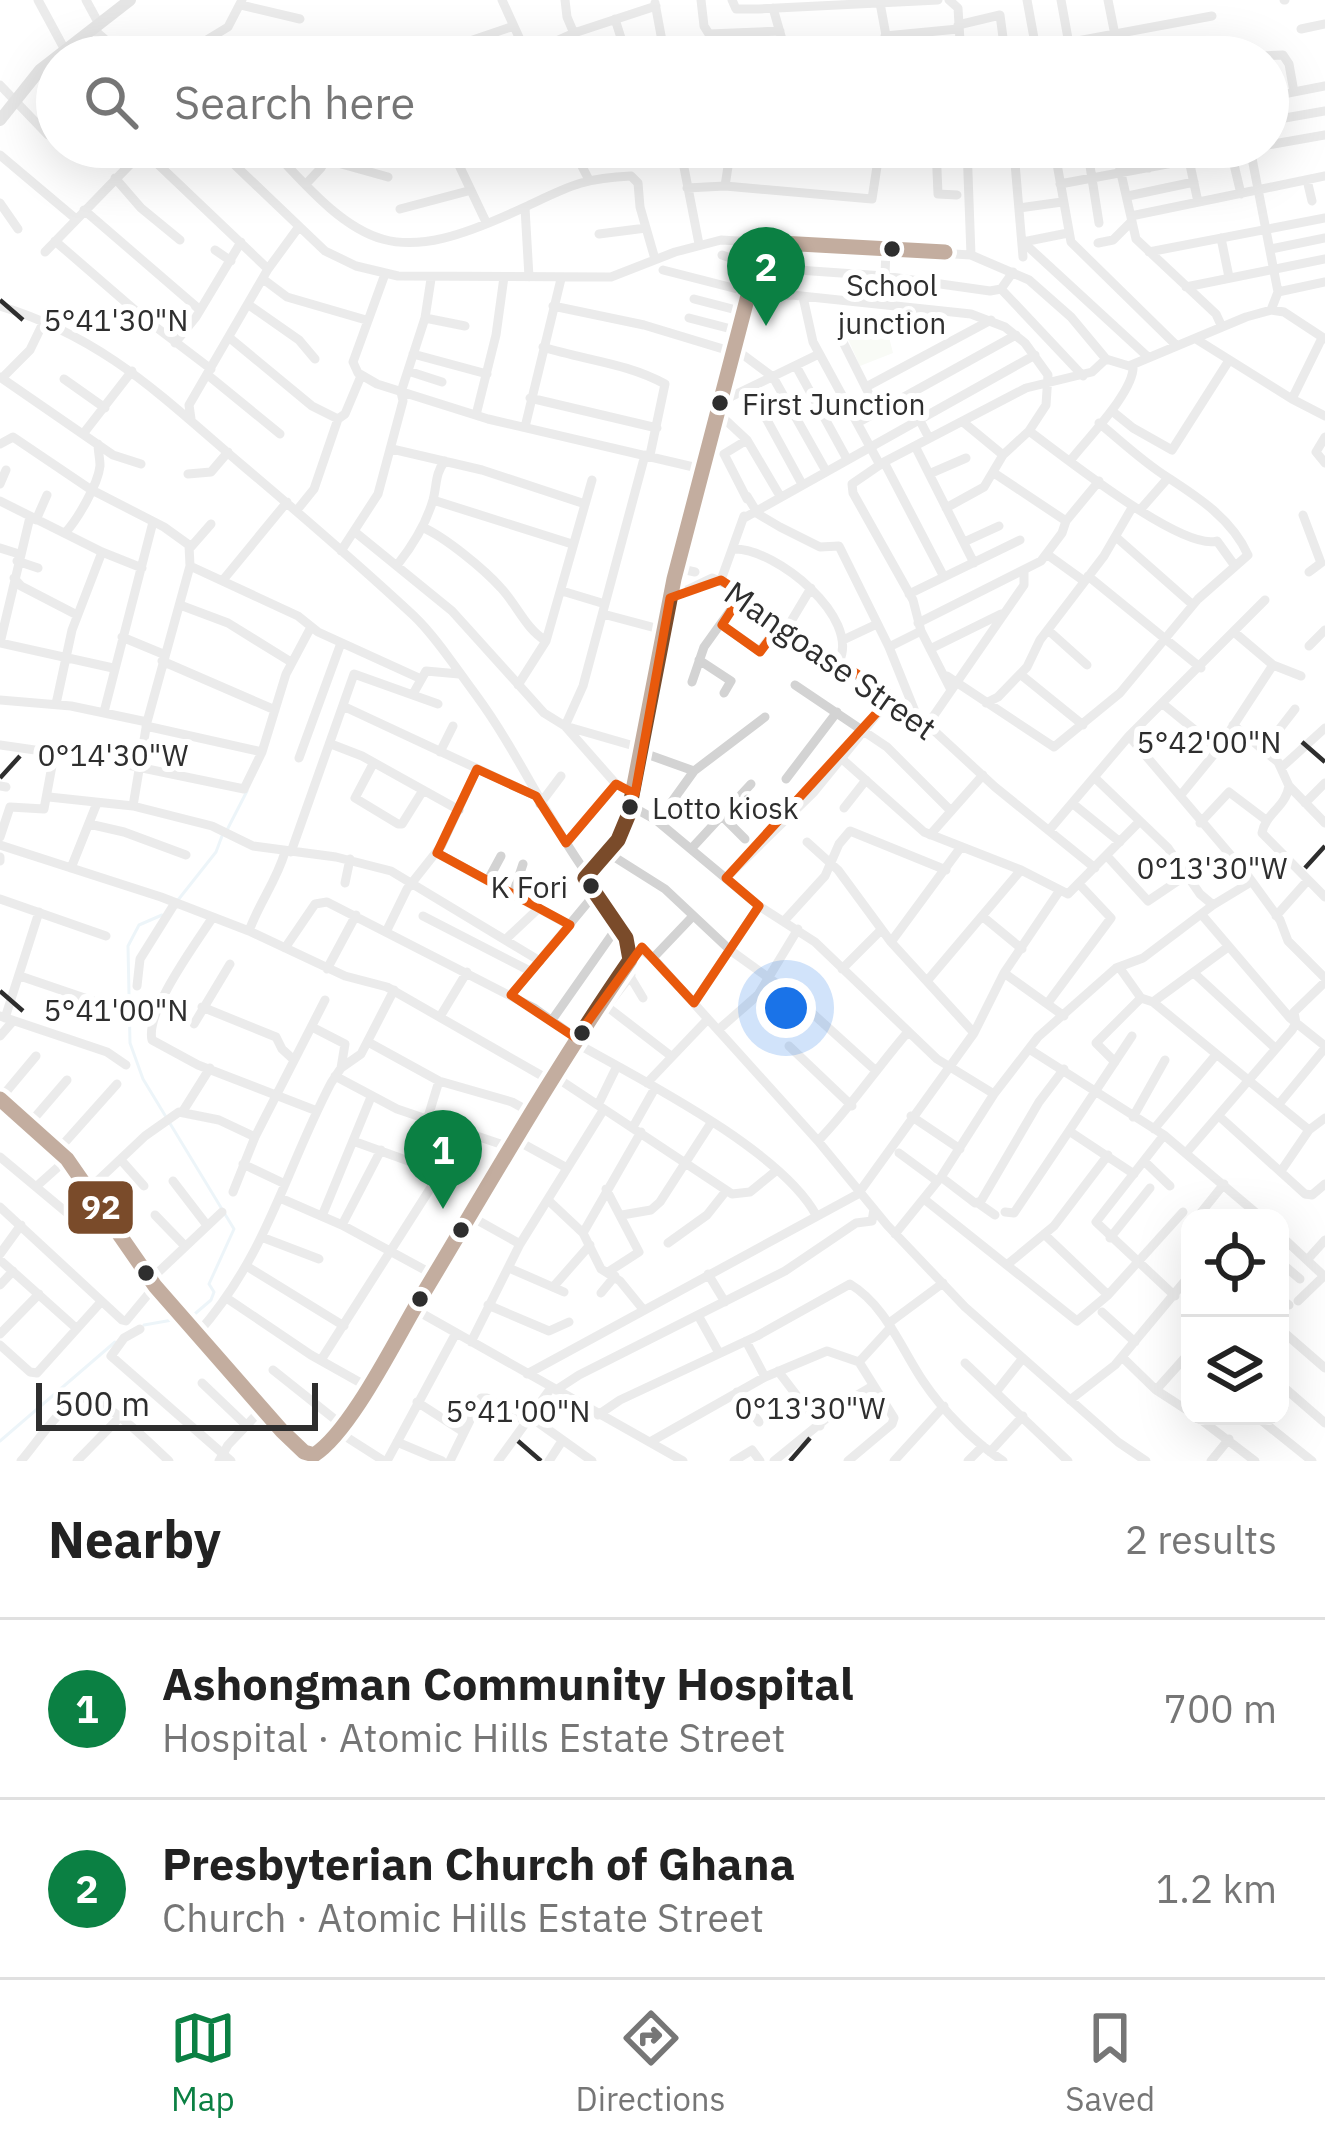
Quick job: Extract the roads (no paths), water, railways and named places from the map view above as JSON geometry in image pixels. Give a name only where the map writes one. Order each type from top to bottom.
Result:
[{"type":"main road","points":[[83,36],[130,0]]},
{"type":"main road","points":[[0,120],[36,75]]},
{"type":"street","points":[[38,0],[57,36]]},
{"type":"street","points":[[86,0],[105,36]]},
{"type":"street","points":[[502,0],[517,36]]},
{"type":"street","points":[[565,0],[575,36]]},
{"type":"street","points":[[701,0],[709,34],[780,31]]},
{"type":"street","points":[[732,0],[736,9],[938,0]]},
{"type":"street","points":[[950,0],[957,5],[959,36]]},
{"type":"street","points":[[998,0],[1003,36]]},
{"type":"street","points":[[1027,0],[1034,36]]},
{"type":"street","points":[[1061,0],[1068,36]]},
{"type":"street","points":[[1108,0],[1119,34]]},
{"type":"street","points":[[213,36],[227,27],[242,3],[300,19]]},
{"type":"street","points":[[568,36],[655,3],[661,36]]},
{"type":"street","points":[[880,3],[885,36],[958,27],[971,19],[1000,15]]},
{"type":"street","points":[[773,8],[781,36]]},
{"type":"street","points":[[1109,36],[1212,16]]},
{"type":"street","points":[[615,19],[620,36]]},
{"type":"street","points":[[1301,29],[1325,24]]},
{"type":"street","points":[[485,36],[512,27]]},
{"type":"street","points":[[1289,75],[1294,92]]},
{"type":"street","points":[[0,85],[36,123]]},
{"type":"street","points":[[1289,93],[1325,86]]},
{"type":"street","points":[[1289,117],[1325,111]]},
{"type":"street","points":[[1289,142],[1325,136]]},
{"type":"street","points":[[0,154],[200,310]]},
{"type":"street","points":[[45,252],[125,168]]},
{"type":"street","points":[[165,168],[241,242],[287,298],[366,320]]},
{"type":"street","points":[[237,168],[334,256],[385,274],[611,277],[721,240],[971,255],[1013,272],[1052,298],[1106,359],[1133,365],[1222,327],[1271,310],[1284,312],[1323,335],[1292,399]]},
{"type":"street","points":[[290,168],[348,225],[394,244],[443,238],[525,208],[588,178],[634,178],[655,259]]},
{"type":"street","points":[[306,184],[320,168]]},
{"type":"street","points":[[356,168],[388,177]]},
{"type":"street","points":[[460,168],[486,222]]},
{"type":"street","points":[[583,168],[588,178]]},
{"type":"street","points":[[684,168],[700,244]]},
{"type":"street","points":[[725,186],[728,168]]},
{"type":"street","points":[[687,188],[725,186],[872,199],[877,168]]},
{"type":"street","points":[[937,168],[938,194],[956,195]]},
{"type":"street","points":[[968,168],[971,255]]},
{"type":"street","points":[[1015,168],[1023,257]]},
{"type":"street","points":[[1057,168],[1068,233],[1076,249],[1176,345]]},
{"type":"street","points":[[1091,168],[1100,223]]},
{"type":"street","points":[[1119,168],[1133,234],[1216,314],[1222,327]]},
{"type":"street","points":[[1060,184],[1149,168]]},
{"type":"street","points":[[1191,168],[1198,202]]},
{"type":"street","points":[[1241,194],[1243,168]]},
{"type":"street","points":[[1251,168],[1278,292],[1271,310]]},
{"type":"street","points":[[1098,243],[1113,240],[1132,218],[1325,176]]},
{"type":"street","points":[[115,178],[141,208],[180,240]]},
{"type":"street","points":[[1307,180],[1312,201]]},
{"type":"street","points":[[1128,196],[1194,182]]},
{"type":"street","points":[[400,209],[468,191]]},
{"type":"street","points":[[1019,208],[1062,202]]},
{"type":"street","points":[[0,203],[18,229]]},
{"type":"street","points":[[525,208],[529,277]]},
{"type":"street","points":[[1150,252],[1325,218]]},
{"type":"street","points":[[191,419],[189,405],[298,228]]},
{"type":"street","points":[[598,234],[646,229]]},
{"type":"street","points":[[1023,242],[1068,233]]},
{"type":"street","points":[[1221,238],[1229,277]]},
{"type":"street","points":[[1271,248],[1325,238]]},
{"type":"street","points":[[55,241],[280,434]]},
{"type":"street","points":[[175,343],[241,242]]},
{"type":"street","points":[[36,1056],[0,1099],[67,1159],[153,1283],[262,1409],[316,1458],[368,1387],[575,1040],[628,972],[632,949],[585,882],[622,832],[631,806],[676,568],[762,242]]},
{"type":"street","points":[[1023,242],[1148,357]]},
{"type":"street","points":[[884,304],[886,248]]},
{"type":"street","points":[[215,250],[231,261]]},
{"type":"street","points":[[722,255],[756,267],[990,291],[1001,289],[1013,272]]},
{"type":"street","points":[[1186,287],[1325,259]]},
{"type":"street","points":[[663,270],[748,294],[971,314],[1016,335],[1035,355],[1048,380],[1046,405],[979,491],[946,508]]},
{"type":"street","points":[[385,274],[353,362],[361,376],[476,415],[702,469]]},
{"type":"street","points":[[476,415],[504,277]]},
{"type":"street","points":[[341,551],[378,494],[430,278]]},
{"type":"street","points":[[525,427],[560,279]]},
{"type":"street","points":[[1278,292],[1325,282]]},
{"type":"street","points":[[1001,289],[1082,376]]},
{"type":"street","points":[[803,297],[808,331],[819,354],[944,577]]},
{"type":"street","points":[[694,299],[744,312]]},
{"type":"street","points":[[249,305],[299,340],[314,359]]},
{"type":"street","points":[[0,306],[45,319],[132,371],[416,618],[521,762],[538,800],[587,874]]},
{"type":"street","points":[[553,306],[734,350],[773,377],[826,471]]},
{"type":"street","points":[[424,318],[465,326]]},
{"type":"street","points":[[689,318],[739,331]]},
{"type":"street","points":[[45,319],[30,350],[2,377],[117,457],[142,464]]},
{"type":"street","points":[[866,387],[991,320]]},
{"type":"street","points":[[857,423],[1016,335]]},
{"type":"street","points":[[230,339],[312,406],[338,419]]},
{"type":"street","points":[[1196,339],[1325,416]]},
{"type":"street","points":[[842,340],[878,412]]},
{"type":"street","points":[[543,347],[594,363],[622,365],[662,382],[666,390],[583,686],[565,726]]},
{"type":"street","points":[[413,354],[487,374]]},
{"type":"street","points":[[719,407],[819,354]]},
{"type":"street","points":[[744,518],[1035,355]]},
{"type":"street","points":[[1099,423],[1203,500],[1248,553],[1193,605],[1120,692],[1059,745],[1050,746],[952,682],[851,488],[854,481],[928,438],[1048,380],[1082,376],[1100,368],[1106,359]]},
{"type":"street","points":[[1112,411],[1172,450],[1228,362]]},
{"type":"street","points":[[1070,461],[1112,411],[1133,377],[1133,365]]},
{"type":"street","points":[[796,366],[847,459]]},
{"type":"street","points":[[408,370],[442,382]]},
{"type":"street","points":[[83,434],[132,371]]},
{"type":"street","points":[[297,510],[314,488],[338,419],[345,414],[361,376]]},
{"type":"street","points":[[64,379],[105,408]]},
{"type":"street","points":[[750,389],[802,484]]},
{"type":"street","points":[[907,396],[928,438]]},
{"type":"street","points":[[530,398],[657,428]]},
{"type":"street","points":[[719,407],[747,440],[780,496]]},
{"type":"street","points":[[963,422],[1004,455]]},
{"type":"street","points":[[1029,430],[1137,508],[1204,544],[1219,542],[1235,566]]},
{"type":"street","points":[[0,444],[13,437],[90,490],[184,539],[190,548],[190,566],[146,724],[133,806]]},
{"type":"street","points":[[1325,437],[1316,452],[1325,463]]},
{"type":"street","points":[[747,440],[724,454],[747,496],[756,510],[820,547],[837,544],[889,647],[916,714]]},
{"type":"street","points":[[65,533],[78,518],[100,464],[98,444]]},
{"type":"street","points":[[915,446],[964,542],[980,592]]},
{"type":"street","points":[[392,449],[584,504]]},
{"type":"street","points":[[188,474],[211,472],[228,452]]},
{"type":"street","points":[[929,474],[966,458]]},
{"type":"street","points":[[398,564],[433,500],[439,463]]},
{"type":"street","points":[[0,484],[6,470]]},
{"type":"street","points":[[994,473],[1066,520]]},
{"type":"street","points":[[986,703],[1020,674],[1137,508],[1168,478]]},
{"type":"street","points":[[518,685],[546,641],[592,480]]},
{"type":"street","points":[[889,647],[1048,555],[1066,520],[1099,481]]},
{"type":"street","points":[[47,495],[18,557],[0,643],[113,668]]},
{"type":"street","points":[[722,580],[735,549],[747,496]]},
{"type":"street","points":[[433,500],[572,544]]},
{"type":"street","points":[[0,501],[142,568]]},
{"type":"street","points":[[223,580],[287,502]]},
{"type":"street","points":[[1304,515],[1324,564],[1309,572]]},
{"type":"street","points":[[104,712],[153,522]]},
{"type":"street","points":[[190,548],[211,524]]},
{"type":"street","points":[[422,526],[498,585],[534,633],[546,641]]},
{"type":"street","points":[[964,542],[998,526]]},
{"type":"street","points":[[355,532],[452,610],[616,784],[634,790]]},
{"type":"street","points":[[1116,536],[1193,605]]},
{"type":"street","points":[[909,594],[1020,540]]},
{"type":"street","points":[[0,548],[38,568]]},
{"type":"street","points":[[735,549],[754,550],[820,595],[843,640],[839,662]]},
{"type":"street","points":[[56,704],[77,615],[102,552]]},
{"type":"street","points":[[1048,555],[1201,668]]},
{"type":"street","points":[[190,566],[419,678]]},
{"type":"street","name":"Mangoase Street","points":[[676,568],[695,572]]},
{"type":"street","points":[[928,724],[952,682],[1006,612],[1027,578],[1024,570]]},
{"type":"street","name":"Mangoase Street","points":[[670,598],[707,579],[722,580],[916,714],[1095,868]]},
{"type":"street","points":[[16,584],[77,615]]},
{"type":"street","points":[[722,626],[759,650],[811,588]]},
{"type":"street","points":[[562,591],[663,630]]},
{"type":"street","points":[[692,682],[704,647],[742,594]]},
{"type":"street","points":[[1051,828],[1129,736],[1265,600]]},
{"type":"street","points":[[180,604],[228,623],[291,662]]},
{"type":"street","points":[[931,649],[1006,612]]},
{"type":"street","points":[[843,640],[877,624]]},
{"type":"street","points":[[0,745],[244,788],[262,752],[291,662],[311,626]]},
{"type":"street","points":[[1048,630],[1087,665]]},
{"type":"street","points":[[1309,646],[1325,630]]},
{"type":"street","points":[[1234,632],[1273,664],[1301,676]]},
{"type":"street","points":[[122,637],[275,710]]},
{"type":"street","points":[[299,758],[341,643]]},
{"type":"street","points":[[699,660],[731,681],[724,692]]},
{"type":"street","points":[[1180,796],[1273,664]]},
{"type":"street","points":[[413,694],[419,678],[430,669],[459,674]]},
{"type":"street","points":[[249,932],[262,895],[273,888],[357,673],[438,704]]},
{"type":"street","points":[[1020,674],[1083,725]]},
{"type":"street","points":[[795,685],[866,731],[950,810]]},
{"type":"street","points":[[726,878],[842,760],[892,696]]},
{"type":"street","points":[[0,700],[104,712],[262,752]]},
{"type":"street","points":[[1163,704],[1218,748]]},
{"type":"street","points":[[345,706],[538,800]]},
{"type":"street","points":[[1264,749],[1295,709]]},
{"type":"street","points":[[786,779],[837,712]]},
{"type":"street","points":[[658,821],[694,771],[765,717]]},
{"type":"street","points":[[1233,725],[1282,767],[1289,786],[1325,823]]},
{"type":"street","points":[[440,752],[453,726]]},
{"type":"street","points":[[565,726],[694,771]]},
{"type":"street","points":[[1282,767],[1325,728]]},
{"type":"street","points":[[1129,736],[1251,882],[1288,941],[1325,980],[1294,1012],[1296,1023]]},
{"type":"street","points":[[306,740],[373,764],[459,810]]},
{"type":"street","points":[[54,754],[49,797],[42,811],[10,807],[0,841],[213,917],[327,969],[394,990],[601,1107],[726,1191],[742,1195],[777,1170]]},
{"type":"street","points":[[842,760],[930,835],[1070,894],[1139,822]]},
{"type":"street","points":[[373,764],[355,798],[398,824],[422,792]]},
{"type":"street","points":[[387,930],[412,883],[437,853],[477,769]]},
{"type":"street","points":[[930,835],[982,775]]},
{"type":"street","points":[[538,800],[561,776]]},
{"type":"street","points":[[1094,778],[1213,905]]},
{"type":"street","points":[[844,808],[866,781]]},
{"type":"street","points":[[1287,799],[1302,800],[1325,783]]},
{"type":"street","points":[[566,843],[616,784]]},
{"type":"street","points":[[691,849],[751,784]]},
{"type":"street","points":[[1289,786],[1287,799],[1266,820],[1262,832],[1325,897]]},
{"type":"street","points":[[1200,823],[1229,792],[1266,820]]},
{"type":"street","points":[[49,797],[133,806],[212,826],[253,846],[350,859],[391,871],[540,961]]},
{"type":"street","points":[[71,868],[97,803]]},
{"type":"street","points":[[1072,803],[1120,842]]},
{"type":"street","points":[[631,806],[658,821],[760,906],[798,929],[908,1033],[949,1067],[994,1094]]},
{"type":"street","points":[[722,816],[746,838]]},
{"type":"street","points":[[89,824],[187,855]]},
{"type":"street","points":[[784,921],[832,865],[839,844],[850,831],[946,870]]},
{"type":"street","points":[[807,842],[832,865],[891,942],[974,1034]]},
{"type":"street","points":[[891,942],[962,848]]},
{"type":"street","points":[[0,859],[14,849]]},
{"type":"street","points":[[437,853],[569,925]]},
{"type":"street","points":[[608,853],[665,890],[875,1070]]},
{"type":"street","points":[[488,880],[501,856]]},
{"type":"street","points":[[1107,856],[1148,901],[1188,874]]},
{"type":"street","points":[[345,883],[350,859]]},
{"type":"street","points":[[513,894],[523,864]]},
{"type":"street","points":[[927,981],[1021,870]]},
{"type":"street","points":[[1276,916],[1308,880]]},
{"type":"street","points":[[895,1234],[1029,1049],[1119,967],[1143,958],[1251,882]]},
{"type":"street","points":[[1046,1004],[1111,918],[1080,885]]},
{"type":"street","points":[[526,1374],[860,1190],[974,1034],[1004,973],[1060,890]]},
{"type":"street","points":[[511,995],[594,896]]},
{"type":"street","points":[[0,899],[106,936]]},
{"type":"street","points":[[285,948],[317,902],[328,902],[387,930],[511,995],[711,1124],[777,1170],[816,1215]]},
{"type":"street","points":[[136,986],[140,959],[175,903]]},
{"type":"street","points":[[694,1004],[760,906]]},
{"type":"street","points":[[506,940],[539,908]]},
{"type":"street","points":[[0,1036],[39,911]]},
{"type":"street","points":[[327,969],[356,915]]},
{"type":"street","points":[[1202,915],[1296,1023],[1325,1047],[1279,1104]]},
{"type":"street","points":[[423,916],[530,971]]},
{"type":"street","points":[[652,958],[693,916]]},
{"type":"street","points":[[982,916],[1022,949]]},
{"type":"street","points":[[213,917],[163,998],[150,1030],[152,1040],[198,1065],[317,1111]]},
{"type":"street","points":[[552,1020],[618,926]]},
{"type":"street","points":[[718,1030],[758,995],[798,929]]},
{"type":"street","points":[[842,969],[881,930]]},
{"type":"street","points":[[1153,1003],[1228,947]]},
{"type":"street","points":[[632,949],[652,958],[709,1019],[943,1283],[1022,1358],[1146,1461]]},
{"type":"street","points":[[194,1024],[230,964]]},
{"type":"street","points":[[1119,967],[1141,998],[1309,1130]]},
{"type":"street","points":[[441,1016],[467,972]]},
{"type":"street","points":[[628,972],[643,998]]},
{"type":"street","points":[[1004,973],[1064,1016]]},
{"type":"street","points":[[1195,974],[1274,1047]]},
{"type":"street","points":[[20,976],[111,1006]]},
{"type":"street","points":[[338,1072],[368,1042],[394,990]]},
{"type":"street","points":[[1115,1062],[1096,1043],[1141,998]]},
{"type":"street","points":[[233,1192],[255,1137],[325,1000]]},
{"type":"street","points":[[604,1004],[670,1056]]},
{"type":"street","points":[[202,1007],[276,1036],[294,1060]]},
{"type":"street","points":[[6,1018],[92,1046],[126,1065]]},
{"type":"street","points":[[583,1233],[637,1130],[651,1085],[670,1056],[709,1019]]},
{"type":"street","points":[[1186,1153],[1296,1023]]},
{"type":"street","points":[[198,1333],[228,1299],[264,1238],[338,1072],[343,1042],[312,1027]]},
{"type":"street","points":[[818,1141],[908,1033]]},
{"type":"street","points":[[899,1153],[978,1203],[1000,1214],[1014,1213],[1132,1036]]},
{"type":"street","points":[[368,1042],[439,1081],[512,1102],[532,1113]]},
{"type":"street","points":[[789,1046],[851,1106]]},
{"type":"street","points":[[344,1048],[355,1059]]},
{"type":"street","points":[[1029,1049],[1159,1132],[1251,1208]]},
{"type":"street","points":[[1175,1296],[1096,1220],[1144,1161],[1159,1132],[1215,1055]]},
{"type":"street","points":[[1133,1118],[1165,1060]]},
{"type":"street","points":[[196,1090],[192,1074],[198,1065]]},
{"type":"street","points":[[471,1342],[520,1244],[601,1107],[617,1066]]},
{"type":"street","points":[[90,1188],[167,1119],[183,1111],[210,1068]]},
{"type":"street","points":[[978,1203],[1064,1069]]},
{"type":"street","points":[[338,1072],[371,1097],[465,1134],[514,1144],[567,1168]]},
{"type":"street","points":[[30,1123],[68,1080]]},
{"type":"street","points":[[427,1120],[439,1081]]},
{"type":"street","points":[[58,1150],[117,1084]]},
{"type":"street","points":[[322,1216],[371,1097]]},
{"type":"street","points":[[183,1111],[219,1120],[255,1137]]},
{"type":"street","points":[[911,1116],[960,1149]]},
{"type":"street","points":[[1220,1117],[1309,1196],[1325,1184]]},
{"type":"street","points":[[1281,1172],[1309,1130],[1325,1118]]},
{"type":"street","points":[[622,1215],[655,1207],[711,1124]]},
{"type":"street","points":[[1070,1131],[1134,1174]]},
{"type":"street","points":[[321,1360],[465,1134]]},
{"type":"street","points":[[353,1141],[439,1172]]},
{"type":"street","points":[[342,1225],[381,1150]]},
{"type":"street","points":[[1008,1264],[1076,1200],[1108,1155]]},
{"type":"street","points":[[0,1157],[78,1222]]},
{"type":"street","points":[[38,1185],[67,1159]]},
{"type":"street","points":[[121,1160],[144,1186]]},
{"type":"street","points":[[1144,1161],[1170,1186]]},
{"type":"street","points":[[243,1164],[285,1184]]},
{"type":"street","points":[[173,1181],[206,1224]]},
{"type":"street","points":[[1204,1209],[1224,1184]]},
{"type":"street","points":[[601,1293],[612,1274],[639,1252],[606,1189]]},
{"type":"street","points":[[1110,1238],[1150,1189]]},
{"type":"street","points":[[668,1243],[715,1208],[726,1191]]},
{"type":"street","points":[[280,1198],[434,1275]]},
{"type":"street","points":[[924,1198],[1072,1320],[1082,1320],[1108,1295],[1181,1214]]},
{"type":"street","points":[[549,1202],[583,1233],[601,1269],[612,1274],[642,1308]]},
{"type":"street","points":[[0,1208],[100,1303],[126,1321],[184,1245],[222,1212]]},
{"type":"street","points":[[498,1461],[553,1389],[801,1262],[856,1223],[872,1221],[874,1209]]},
{"type":"street","points":[[155,1214],[184,1245]]},
{"type":"street","points":[[470,1216],[520,1244]]},
{"type":"street","points":[[21,1225],[0,1257],[76,1328]]},
{"type":"street","points":[[1043,1234],[1108,1295]]},
{"type":"street","points":[[264,1238],[319,1259]]},
{"type":"street","points":[[1307,1260],[1325,1240]]},
{"type":"street","points":[[1289,1243],[1324,1276],[1289,1302]]},
{"type":"street","points":[[509,1268],[559,1289],[590,1245]]},
{"type":"street","points":[[248,1267],[344,1326]]},
{"type":"street","points":[[0,1285],[13,1270]]},
{"type":"street","points":[[1289,1270],[1300,1279]]},
{"type":"street","points":[[708,1274],[724,1302]]},
{"type":"street","points":[[859,1362],[890,1324],[943,1283]]},
{"type":"street","points":[[598,1414],[746,1341],[847,1284],[856,1287],[890,1324],[944,1406],[1003,1461]]},
{"type":"street","points":[[1070,1400],[1122,1358],[1181,1288]]},
{"type":"street","points":[[0,1334],[39,1294]]},
{"type":"street","points":[[228,1299],[368,1387]]},
{"type":"street","points":[[0,1345],[34,1373],[100,1303]]},
{"type":"street","points":[[488,1305],[549,1331],[569,1322]]},
{"type":"street","points":[[414,1309],[683,1461]]},
{"type":"street","points":[[1102,1312],[1135,1342]]},
{"type":"street","points":[[699,1317],[718,1353]]},
{"type":"street","points":[[140,1329],[124,1338],[111,1356],[224,1458],[262,1409]]},
{"type":"street","points":[[273,1370],[339,1428],[386,1461],[456,1333]]},
{"type":"street","points":[[1289,1336],[1325,1368]]},
{"type":"street","points":[[746,1341],[765,1377]]},
{"type":"street","points":[[1315,1358],[1325,1348]]},
{"type":"street","points":[[654,1445],[765,1377],[819,1352],[838,1352],[859,1362],[893,1422],[848,1461]]},
{"type":"street","points":[[996,1392],[1022,1358]]},
{"type":"street","points":[[1122,1358],[1181,1406]]},
{"type":"street","points":[[1156,1390],[1181,1362]]},
{"type":"street","points":[[965,1363],[1068,1461]]},
{"type":"street","points":[[778,1372],[820,1426]]},
{"type":"street","points":[[202,1384],[246,1425]]},
{"type":"street","points":[[774,1461],[873,1386]]},
{"type":"street","points":[[737,1392],[759,1422]]},
{"type":"street","points":[[1289,1392],[1325,1424]]},
{"type":"street","points":[[397,1442],[446,1461],[484,1397],[527,1418],[592,1461]]},
{"type":"street","points":[[21,1461],[75,1400],[92,1398],[164,1459]]},
{"type":"street","points":[[416,1402],[462,1431]]},
{"type":"street","points":[[894,1461],[944,1406]]},
{"type":"street","points":[[968,1461],[1023,1416]]},
{"type":"street","points":[[77,1461],[119,1418]]},
{"type":"street","points":[[1209,1425],[1255,1461]]},
{"type":"street","points":[[1267,1425],[1312,1461],[1325,1449]]},
{"type":"street","points":[[1211,1461],[1229,1439]]},
{"type":"street","points":[[549,1461],[562,1441]]},
{"type":"street","points":[[653,1461],[654,1445]]},
{"type":"street","points":[[734,1461],[752,1450],[760,1461]]},
{"type":"waterway","points":[[227,830],[247,791]]},
{"type":"waterway","points":[[178,900],[216,852],[222,836]]},
{"type":"waterway","points":[[162,915],[139,925],[128,946],[130,1043],[143,1079],[234,1229],[209,1284],[214,1292],[211,1300],[190,1318]]},
{"type":"waterway","points":[[144,1325],[178,1319]]},
{"type":"waterway","points":[[0,1441],[115,1342]]},
{"type":"place","name":"School junction","points":[[892,249]]},
{"type":"place","name":"Presbyterian Church of Ghana","points":[[766,326]]},
{"type":"place","name":"First Junction","points":[[720,403]]},
{"type":"place","name":"Lotto kiosk","points":[[630,807]]},
{"type":"place","name":"K Fori","points":[[591,886]]},
{"type":"place","name":"Ashongman Community Hospital","points":[[443,1209]]}]
